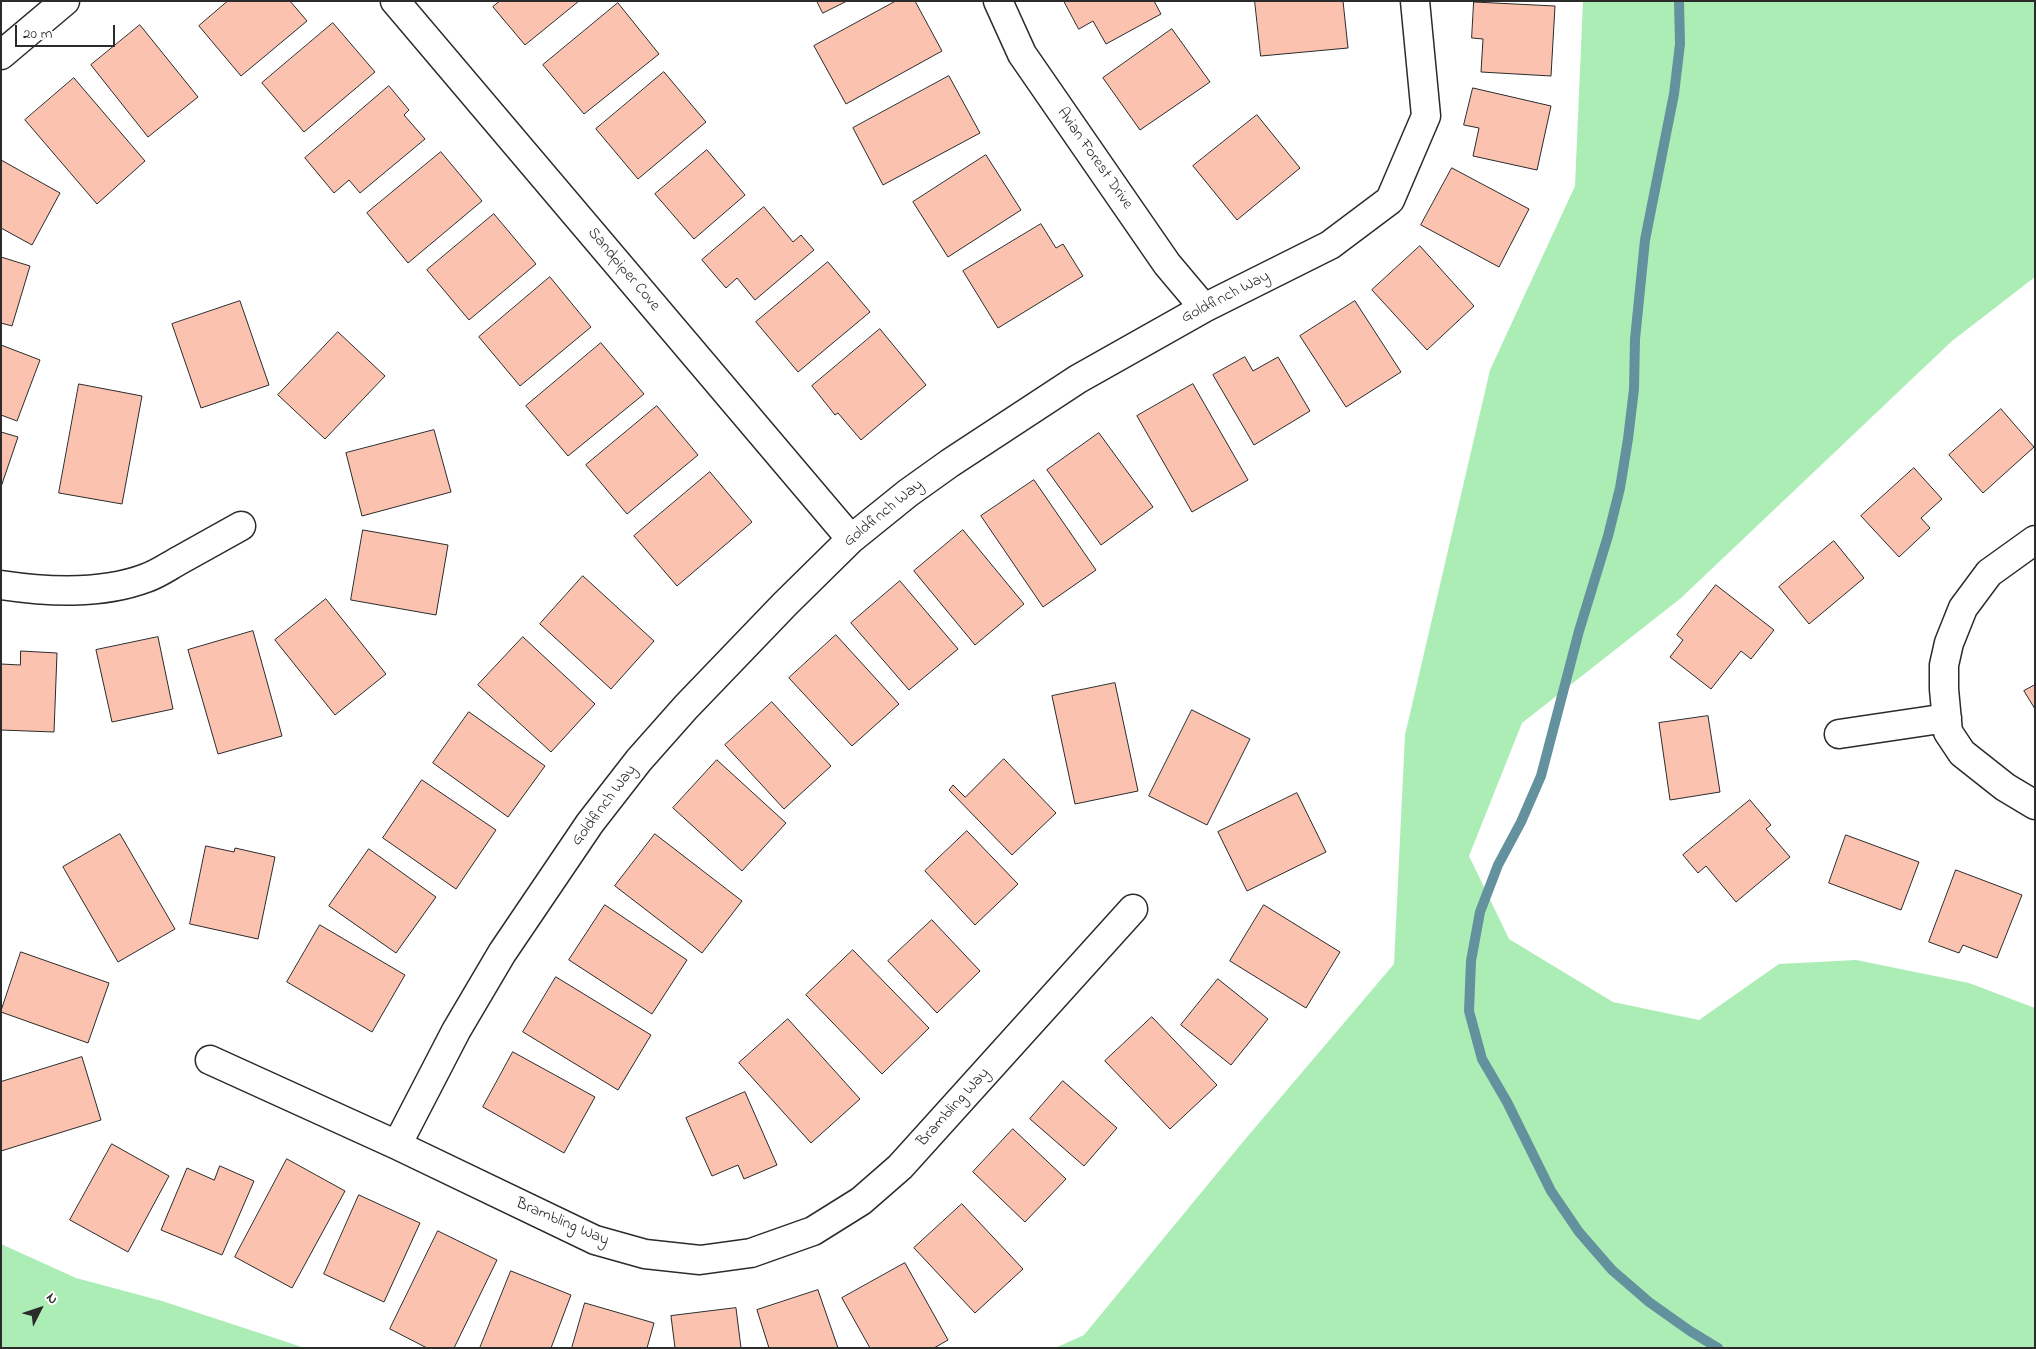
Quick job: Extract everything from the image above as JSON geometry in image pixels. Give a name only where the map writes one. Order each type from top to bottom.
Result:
[{"type":"street","points":[[1,55],[65,1]]},
{"type":"street","name":"Sandpiper Cove","points":[[395,1],[851,539]]},
{"type":"street","name":"Avian Forest Drive","points":[[998,1],[1028,62],[1167,264],[1204,308]]},
{"type":"street","name":"Goldfinch Way","points":[[397,1145],[456,1031],[502,953],[590,823],[639,760],[686,707],[785,604],[851,539],[908,493],[996,432],[1078,380],[1204,308],[1330,244],[1390,200],[1426,116],[1414,1]]},
{"type":"street","points":[[1,585],[36,590],[65,590],[101,588],[147,578],[241,526]]},
{"type":"street","points":[[2035,540],[1990,573],[1963,608],[1949,642],[1944,665],[1948,732],[1962,753],[2005,787],[2035,805]]},
{"type":"street","points":[[1839,734],[1947,718]]},
{"type":"street","name":"Brambling Way","points":[[210,1060],[397,1145],[595,1240],[645,1254],[700,1260],[751,1253],[813,1232],[861,1201],[900,1167],[1133,908]]},
{"type":"green space","points":[[1583,1],[2035,1],[2035,277],[1952,341],[1681,598],[1522,723],[1469,856],[1509,939],[1613,1002],[1699,1020],[1779,964],[1856,960],[1969,983],[2035,1008],[2035,1348],[1055,1348],[1084,1335],[1242,1143],[1394,964],[1405,735],[1490,370],[1575,186]]},
{"type":"green space","points":[[1,1244],[76,1278],[162,1301],[305,1348],[1,1348]]},
{"type":"building","points":[[228,1],[290,1],[307,21],[241,76],[199,26]]},
{"type":"building","points":[[500,1],[579,1],[525,45],[493,7]]},
{"type":"building","points":[[817,1],[847,1],[823,13]]},
{"type":"building","points":[[896,1],[915,1],[942,51],[846,104],[814,46]]},
{"type":"building","points":[[1064,1],[1154,1],[1161,14],[1106,44],[1093,21],[1079,29]]},
{"type":"building","points":[[1255,1],[1343,1],[1348,48],[1261,56]]},
{"type":"building","points":[[1474,2],[1555,6],[1551,76],[1481,72],[1483,39],[1472,38]]},
{"type":"building","points":[[618,3],[659,54],[584,114],[543,65]]},
{"type":"building","points":[[333,23],[375,72],[304,132],[262,83]]},
{"type":"building","points":[[140,25],[198,97],[148,137],[91,65]]},
{"type":"building","points":[[1172,29],[1210,82],[1140,130],[1103,78]]},
{"type":"building","points":[[664,72],[706,122],[638,179],[596,129]]},
{"type":"building","points":[[949,76],[980,133],[883,185],[853,128]]},
{"type":"building","points":[[74,78],[145,161],[97,204],[25,120]]},
{"type":"building","points":[[389,86],[409,110],[404,115],[425,139],[360,193],[349,180],[334,193],[305,158]]},
{"type":"building","points":[[1473,88],[1551,106],[1537,170],[1473,156],[1479,128],[1464,125]]},
{"type":"building","points":[[1257,115],[1300,168],[1237,220],[1193,166]]},
{"type":"building","points":[[707,150],[745,195],[694,239],[655,194]]},
{"type":"building","points":[[441,152],[482,201],[408,263],[367,213]]},
{"type":"building","points":[[986,155],[1021,210],[948,257],[913,202]]},
{"type":"building","points":[[1,160],[60,193],[32,245],[1,228]]},
{"type":"building","points":[[1452,168],[1529,209],[1499,267],[1421,225]]},
{"type":"building","points":[[764,207],[793,242],[801,235],[814,250],[755,300],[737,278],[726,288],[702,260]]},
{"type":"building","points":[[494,214],[536,264],[469,320],[427,270]]},
{"type":"building","points":[[1041,224],[1056,248],[1063,244],[1083,276],[998,328],[963,271]]},
{"type":"building","points":[[1420,246],[1474,306],[1427,350],[1372,290]]},
{"type":"building","points":[[1,257],[30,266],[12,326],[1,323]]},
{"type":"building","points":[[828,262],[870,312],[798,372],[756,322]]},
{"type":"building","points":[[550,277],[591,327],[520,386],[479,337]]},
{"type":"building","points":[[240,301],[269,385],[201,408],[172,324]]},
{"type":"building","points":[[1355,301],[1401,372],[1346,407],[1300,336]]},
{"type":"building","points":[[880,329],[926,385],[861,440],[838,413],[835,415],[812,386]]},
{"type":"building","points":[[338,332],[385,376],[325,439],[278,395]]},
{"type":"building","points":[[601,343],[644,394],[568,456],[526,406]]},
{"type":"building","points":[[1,345],[40,360],[17,421],[1,415]]},
{"type":"building","points":[[1245,357],[1253,371],[1278,357],[1310,411],[1254,445],[1213,375]]},
{"type":"building","points":[[79,384],[142,396],[122,504],[59,493]]},
{"type":"building","points":[[1193,384],[1248,480],[1192,512],[1137,416]]},
{"type":"building","points":[[657,406],[698,455],[627,514],[586,465]]},
{"type":"building","points":[[2001,409],[2034,447],[1983,493],[1949,455]]},
{"type":"building","points":[[434,430],[451,492],[362,516],[346,453]]},
{"type":"building","points":[[1,432],[18,437],[1,487]]},
{"type":"building","points":[[1099,433],[1153,507],[1101,545],[1047,470]]},
{"type":"building","points":[[1914,468],[1942,499],[1921,518],[1930,528],[1899,557],[1861,516]]},
{"type":"building","points":[[710,472],[752,522],[677,586],[634,536]]},
{"type":"building","points":[[1034,480],[1096,570],[1043,607],[981,516]]},
{"type":"building","points":[[363,530],[448,545],[436,615],[351,600]]},
{"type":"building","points":[[963,530],[1024,604],[975,645],[914,571]]},
{"type":"building","points":[[1834,541],[1864,578],[1809,624],[1779,587]]},
{"type":"building","points":[[583,576],[654,641],[611,689],[540,624]]},
{"type":"building","points":[[900,581],[958,649],[909,690],[851,623]]},
{"type":"building","points":[[1716,585],[1774,630],[1751,659],[1741,651],[1711,689],[1670,657],[1683,640],[1677,635]]},
{"type":"building","points":[[326,599],[386,674],[335,715],[275,640]]},
{"type":"building","points":[[253,631],[282,736],[218,754],[188,650]]},
{"type":"building","points":[[836,635],[899,704],[852,746],[789,678]]},
{"type":"building","points":[[158,637],[173,709],[112,722],[96,650]]},
{"type":"building","points":[[523,637],[595,704],[551,752],[478,685]]},
{"type":"building","points":[[21,651],[57,653],[54,732],[1,730],[1,664],[20,665]]},
{"type":"building","points":[[1115,683],[1138,791],[1075,804],[1052,696]]},
{"type":"building","points":[[2035,685],[2035,709],[2024,691]]},
{"type":"building","points":[[772,702],[831,766],[784,809],[725,745]]},
{"type":"building","points":[[1192,710],[1250,739],[1207,825],[1149,796]]},
{"type":"building","points":[[469,712],[545,766],[508,817],[433,763]]},
{"type":"building","points":[[1708,716],[1720,792],[1670,800],[1659,723]]},
{"type":"building","points":[[1004,759],[1056,813],[1012,855],[949,790],[953,785],[965,797]]},
{"type":"building","points":[[717,760],[786,823],[742,871],[673,808]]},
{"type":"building","points":[[422,780],[496,830],[456,889],[383,838]]},
{"type":"building","points":[[1297,793],[1326,852],[1247,891],[1218,832]]},
{"type":"building","points":[[1750,800],[1771,825],[1766,829],[1790,857],[1736,902],[1706,866],[1698,873],[1683,855]]},
{"type":"building","points":[[967,831],[1018,884],[975,925],[925,871]]},
{"type":"building","points":[[120,834],[175,929],[118,962],[63,867]]},
{"type":"building","points":[[655,834],[742,901],[702,953],[615,886]]},
{"type":"building","points":[[1846,835],[1919,862],[1901,910],[1829,883]]},
{"type":"building","points":[[206,846],[234,852],[235,848],[275,857],[258,939],[190,924]]},
{"type":"building","points":[[369,849],[436,897],[396,953],[329,906]]},
{"type":"building","points":[[1956,870],[2022,895],[1997,958],[1963,945],[1959,953],[1929,942]]},
{"type":"building","points":[[605,905],[687,960],[652,1014],[569,960]]},
{"type":"building","points":[[1264,905],[1340,952],[1306,1008],[1230,961]]},
{"type":"building","points":[[932,920],[980,971],[937,1013],[888,961]]},
{"type":"building","points":[[320,925],[405,975],[372,1032],[287,982]]},
{"type":"building","points":[[853,950],[929,1028],[882,1074],[806,995]]},
{"type":"building","points":[[21,952],[109,983],[88,1043],[1,1012]]},
{"type":"building","points":[[556,977],[651,1035],[618,1090],[523,1032]]},
{"type":"building","points":[[1218,979],[1268,1019],[1231,1065],[1181,1025]]},
{"type":"building","points":[[1152,1017],[1217,1085],[1170,1129],[1105,1061]]},
{"type":"building","points":[[788,1019],[860,1099],[811,1143],[739,1063]]},
{"type":"building","points":[[513,1052],[595,1097],[564,1153],[483,1107]]},
{"type":"building","points":[[82,1057],[101,1120],[1,1151],[1,1082]]},
{"type":"building","points":[[1063,1081],[1117,1128],[1084,1166],[1030,1119]]},
{"type":"building","points":[[745,1092],[777,1165],[744,1179],[738,1165],[712,1176],[686,1118]]},
{"type":"building","points":[[1013,1129],[1066,1179],[1025,1222],[973,1172]]},
{"type":"building","points":[[112,1144],[169,1176],[128,1252],[70,1220]]},
{"type":"building","points":[[287,1159],[345,1191],[292,1288],[235,1257]]},
{"type":"building","points":[[220,1166],[254,1181],[222,1255],[161,1230],[187,1168],[214,1180]]},
{"type":"building","points":[[359,1195],[420,1223],[384,1302],[324,1274]]},
{"type":"building","points":[[962,1204],[1023,1269],[975,1313],[914,1248]]},
{"type":"building","points":[[438,1231],[497,1260],[454,1348],[427,1348],[390,1329]]},
{"type":"building","points":[[905,1263],[948,1340],[934,1348],[870,1348],[842,1298]]},
{"type":"building","points":[[511,1271],[571,1295],[551,1348],[480,1348]]},
{"type":"building","points":[[818,1290],[838,1348],[769,1348],[757,1310]]},
{"type":"building","points":[[585,1303],[654,1323],[647,1348],[572,1348]]},
{"type":"building","points":[[736,1308],[741,1348],[675,1348],[671,1316]]},
{"type":"waterway","points":[[1679,1],[1680,44],[1674,94],[1645,240],[1635,339],[1634,389],[1620,488],[1608,536],[1579,631],[1541,776],[1521,822],[1498,865],[1480,912],[1471,961],[1469,1011],[1482,1059],[1507,1102],[1551,1191],[1579,1232],[1612,1270],[1649,1302],[1718,1348]]}]
